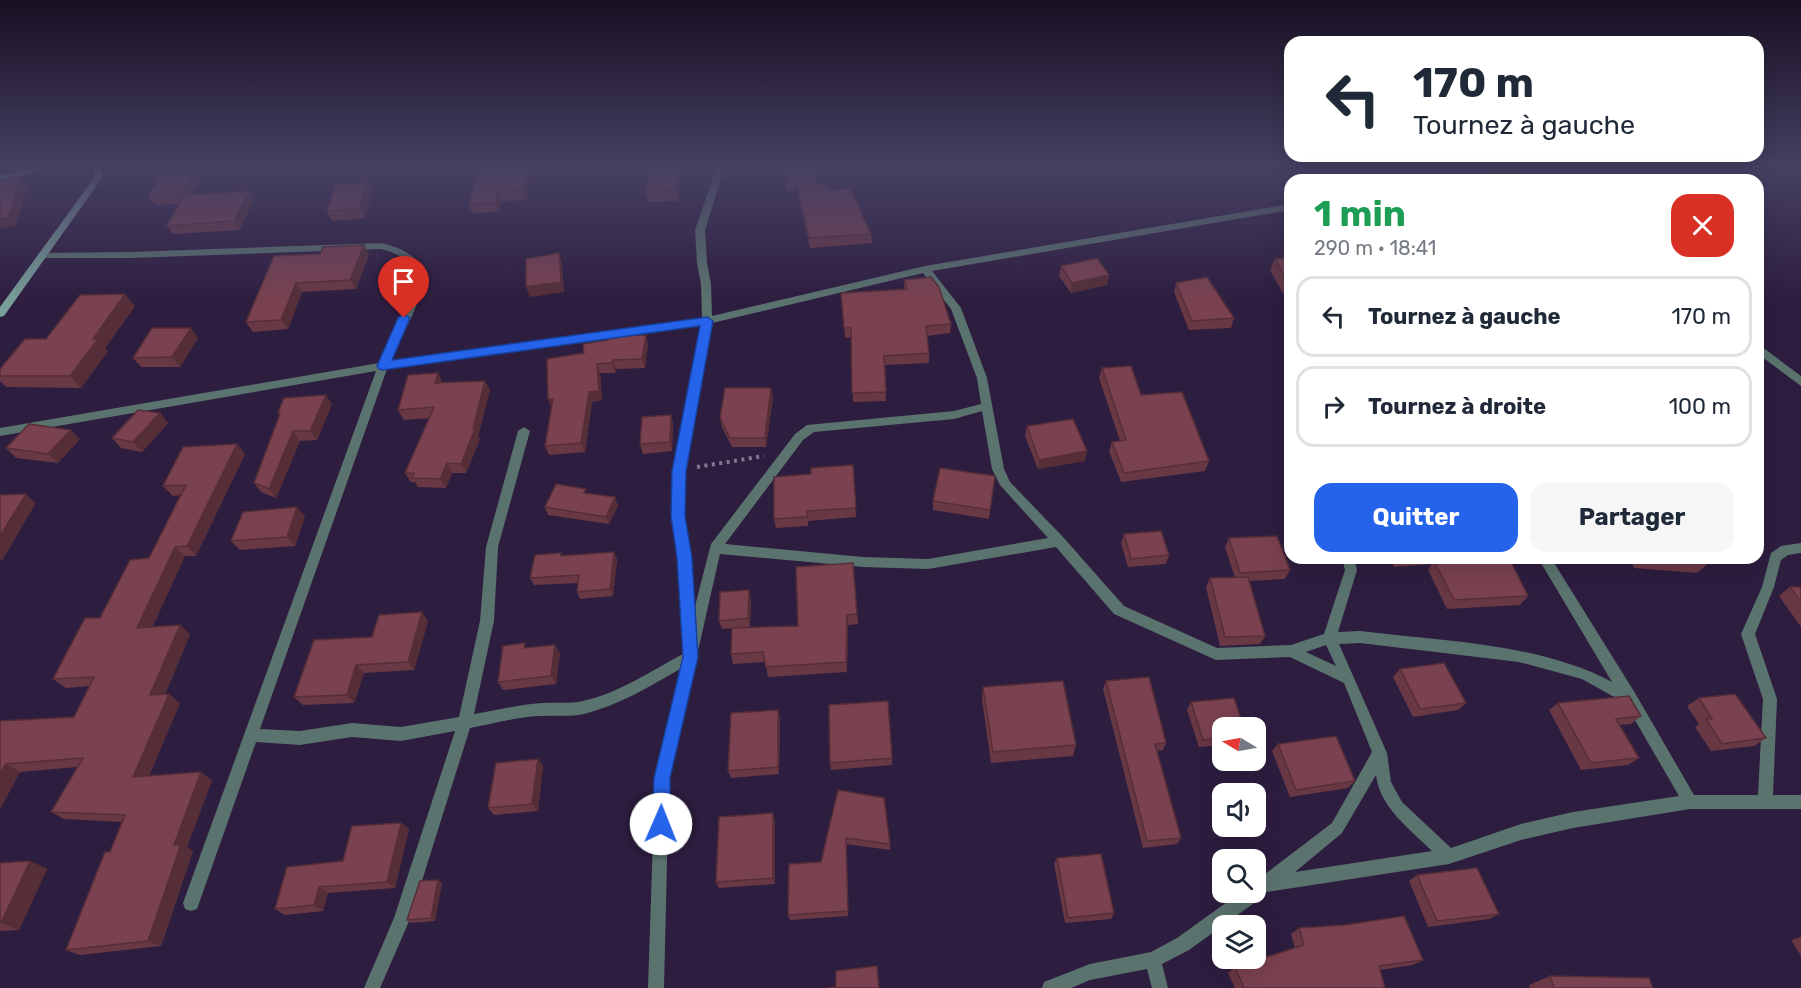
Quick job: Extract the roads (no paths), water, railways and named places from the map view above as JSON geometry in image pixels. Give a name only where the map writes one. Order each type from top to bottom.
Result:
[{"type":"main road","points":[[0,314],[74,212]]},
{"type":"street","points":[[690,657],[685,558],[678,516],[679,471],[707,321],[706,284],[700,230],[706,212]]},
{"type":"street","points":[[0,432],[383,366],[707,321],[925,269],[1260,212]]},
{"type":"street","points":[[44,255],[130,255],[381,246],[406,255],[418,273],[418,288],[383,366],[191,903]]},
{"type":"street","points":[[925,269],[956,308],[982,378],[998,469],[1006,485],[1119,610],[1216,654],[1291,651],[1329,638],[1360,637],[1519,656],[1585,674],[1630,698]]},
{"type":"street","points":[[1764,353],[1801,382]]},
{"type":"street","points":[[656,988],[662,778],[715,548],[800,437],[811,428],[954,415],[987,406]]},
{"type":"street","points":[[372,988],[402,919],[465,723],[487,621],[492,547],[524,431]]},
{"type":"street","points":[[715,548],[872,563],[928,564],[1059,541]]},
{"type":"street","points":[[1765,802],[1770,699],[1748,634],[1768,587],[1775,557],[1785,550],[1801,548]]},
{"type":"street","points":[[1350,564],[1351,570],[1329,638],[1380,753],[1384,783],[1397,807],[1449,856]]},
{"type":"street","points":[[1548,564],[1630,698],[1690,802]]},
{"type":"street","points":[[1291,651],[1349,679]]},
{"type":"street","points":[[252,735],[300,738],[352,730],[401,734],[542,709],[560,712],[606,701],[690,657]]},
{"type":"street","points":[[1266,884],[1337,828],[1380,753]]},
{"type":"street","points":[[1266,889],[1449,856],[1521,832],[1573,820],[1690,802],[1801,802]]},
{"type":"street","points":[[1050,988],[1090,972],[1153,960],[1183,944],[1241,903]]},
{"type":"street","points":[[1153,960],[1160,988]]}]
